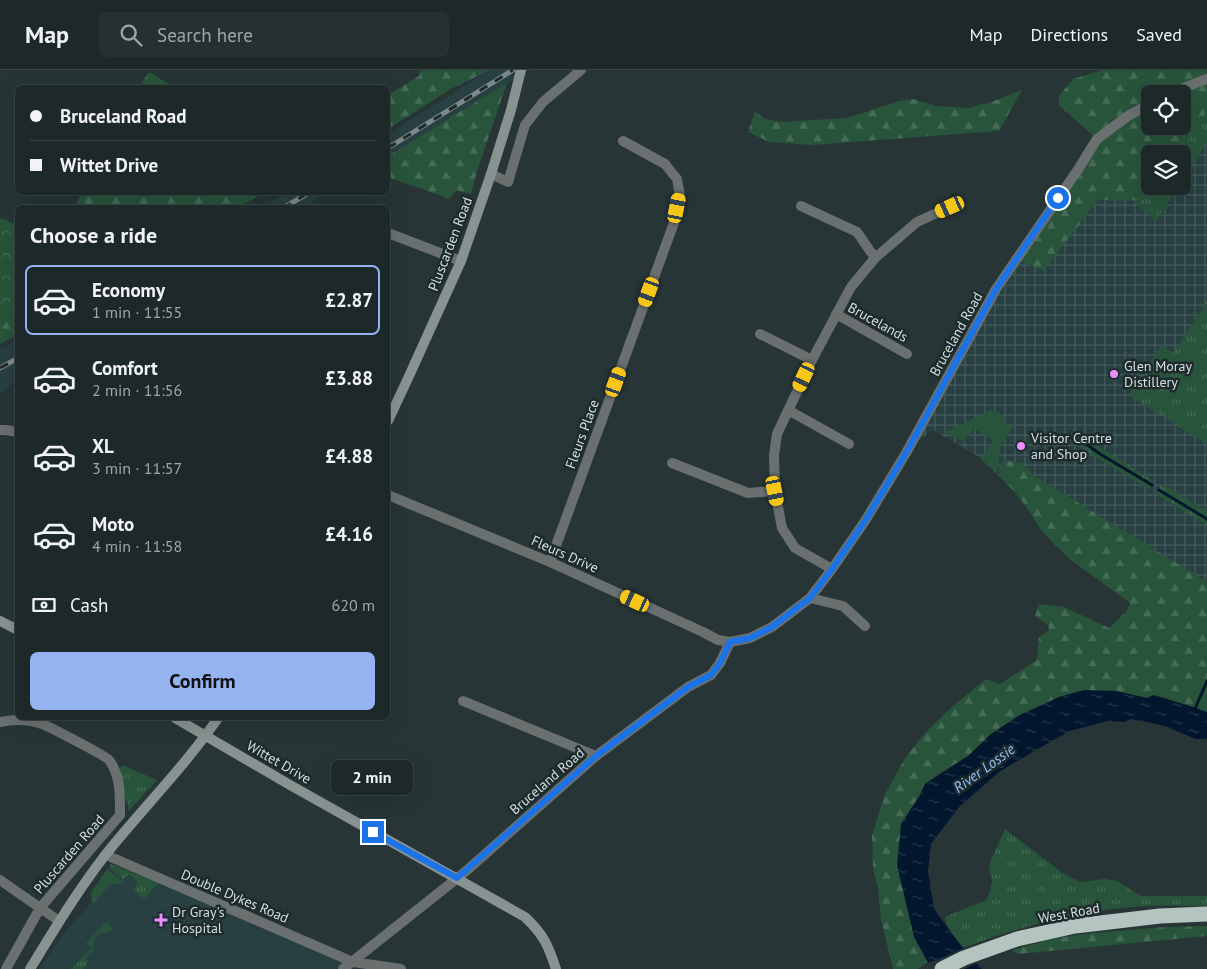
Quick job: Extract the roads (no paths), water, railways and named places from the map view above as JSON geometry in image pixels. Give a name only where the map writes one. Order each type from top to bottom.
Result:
[{"type":"highway","name":"West Road","points":[[942,969],[980,952],[1017,939],[1075,926],[1160,916],[1207,914]]},
{"type":"main road","name":"Pluscarden Road","points":[[390,417],[461,261],[491,174],[521,70]]},
{"type":"main road","points":[[0,620],[15,628]]},
{"type":"main road","name":"Wittet Drive","points":[[179,720],[525,917],[546,942],[556,969]]},
{"type":"main road","name":"Pluscarden Road","points":[[30,969],[59,921],[106,855],[217,720]]},
{"type":"street","points":[[491,174],[508,182],[525,125],[543,102],[582,70]]},
{"type":"street","points":[[1191,85],[1207,79]]},
{"type":"street","name":"Bruceland Road","points":[[343,969],[457,878],[596,756],[688,687],[711,675],[720,663],[730,642],[750,638],[772,627],[810,598],[865,521],[906,453],[996,289],[1097,139],[1141,109]]},
{"type":"street","name":"Fleurs Place","points":[[550,562],[675,220],[680,196],[677,179],[665,164],[623,141]]},
{"type":"street","points":[[801,206],[857,232],[875,258]]},
{"type":"street","name":"Brucelands","points":[[832,569],[795,548],[782,528],[775,491],[774,456],[777,434],[812,360],[851,287],[875,258],[917,222],[950,207]]},
{"type":"street","points":[[390,234],[461,261]]},
{"type":"street","name":"Brucelands","points":[[836,314],[907,354]]},
{"type":"street","points":[[760,334],[812,360]]},
{"type":"street","points":[[788,410],[849,444]]},
{"type":"street","points":[[0,430],[15,432]]},
{"type":"street","points":[[672,463],[748,493],[775,491]]},
{"type":"street","name":"Fleurs Drive","points":[[390,496],[550,562],[718,640],[730,642]]},
{"type":"street","points":[[810,598],[843,606],[866,626]]},
{"type":"street","points":[[463,701],[596,756]]},
{"type":"street","name":"Pluscarden Road","points":[[0,722],[15,720]]},
{"type":"street","name":"Pluscarden Road","points":[[6,969],[40,908],[120,816],[120,790],[116,773],[108,758],[41,724],[25,720]]},
{"type":"street","name":"Double Dykes Road","points":[[106,855],[353,962]]},
{"type":"street","name":"Pluscarden Road","points":[[0,880],[59,921]]},
{"type":"street","points":[[353,962],[401,969]]},
{"type":"water","name":"River Lossie","points":[[1084,690],[1116,691],[1147,698],[1154,695],[1207,712],[1207,739],[1195,739],[1165,726],[1131,719],[1124,722],[1108,721],[1070,731],[999,772],[959,807],[931,844],[928,871],[934,909],[959,943],[982,969],[932,969],[914,937],[897,865],[901,824],[925,784],[968,756],[991,734],[1020,715],[1059,697]]},
{"type":"waterway","points":[[1082,441],[1152,485]]},
{"type":"waterway","points":[[1159,490],[1207,519]]},
{"type":"waterway","points":[[1194,711],[1207,681]]},
{"type":"railway","points":[[390,147],[513,70]]},
{"type":"railway","points":[[288,205],[305,195]]},
{"type":"railway","points":[[0,368],[15,360]]},
{"type":"place","name":"Glen Moray Distillery","points":[[1114,374]]},
{"type":"place","name":"Visitor Centre and Shop","points":[[1021,446]]},
{"type":"place","name":"Dr Gray's Hospital","points":[[161,920]]}]
